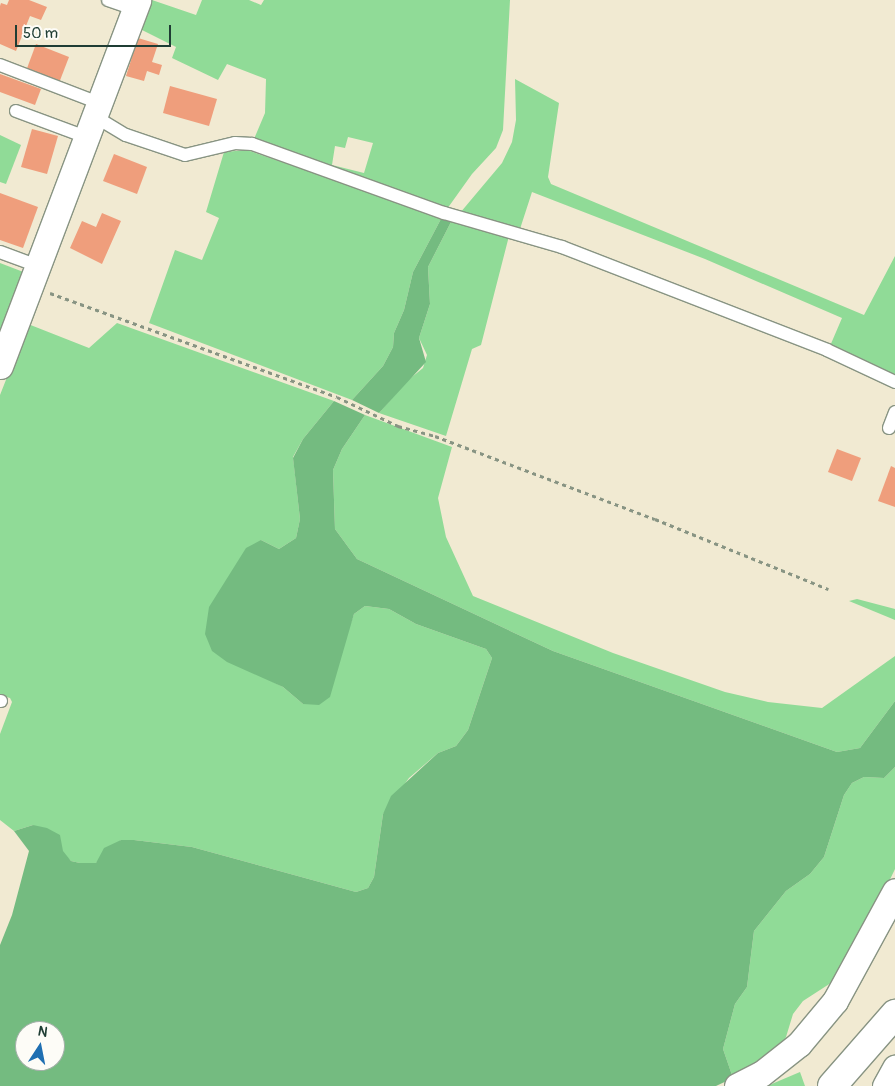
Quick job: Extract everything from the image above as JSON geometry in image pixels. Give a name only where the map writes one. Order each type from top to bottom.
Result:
[{"type":"main road","points":[[832,1086],[895,1014]]},
{"type":"street","points":[[0,366],[136,4]]},
{"type":"street","points":[[736,1086],[761,1074],[798,1044],[835,1001],[895,891]]},
{"type":"street","points":[[885,1086],[895,1068]]},
{"type":"lane","points":[[108,0],[136,4]]},
{"type":"lane","points":[[0,65],[93,119],[126,135],[185,155],[235,143],[252,144],[444,213],[562,247],[827,350],[895,382]]},
{"type":"lane","points":[[16,111],[93,119]]},
{"type":"lane","points":[[0,252],[34,276]]},
{"type":"lane","points":[[889,428],[895,412]]},
{"type":"path","points":[[34,276],[337,398],[398,426],[436,436],[646,516],[828,589]]},
{"type":"green space","points":[[152,0],[196,15],[202,0],[249,0],[261,5],[264,0],[510,0],[503,130],[496,148],[472,174],[447,209],[254,139],[265,113],[266,79],[227,64],[218,80],[172,58],[176,47],[140,29]],"holes":[[[348,137],[373,143],[364,173],[332,165],[335,146],[345,148]]]},
{"type":"green space","points":[[515,79],[559,103],[548,177],[551,184],[864,315],[895,256],[895,377],[830,346],[842,318],[705,259],[532,192],[520,229],[460,213],[502,163],[512,142],[516,120]]},
{"type":"green space","points":[[0,135],[21,145],[6,184],[0,182]]},
{"type":"green space","points":[[247,150],[442,217],[413,272],[404,310],[394,333],[393,347],[383,366],[352,400],[149,323],[175,250],[202,260],[219,218],[206,212],[224,152]]},
{"type":"green space","points":[[442,217],[452,220],[428,267],[430,304],[419,338],[426,362],[379,413],[352,400],[383,366],[393,347],[394,333],[404,310],[413,272]]},
{"type":"green space","points":[[452,220],[509,236],[481,345],[472,349],[446,436],[379,413],[407,381],[423,368],[427,355],[419,338],[430,304],[428,267]]},
{"type":"green space","points":[[0,263],[26,273],[0,341]]},
{"type":"green space","points":[[117,323],[334,401],[303,439],[293,457],[300,519],[296,538],[279,549],[261,540],[258,674],[283,687],[303,704],[342,648],[354,614],[365,606],[389,609],[416,624],[486,649],[492,658],[468,730],[456,746],[438,753],[409,778],[383,814],[374,877],[368,888],[356,892],[192,847],[134,840],[121,840],[96,863],[80,863],[71,861],[33,825],[14,831],[0,820],[0,734],[12,702],[10,698],[0,695],[0,395],[28,324],[89,348]]},
{"type":"green space","points":[[334,401],[365,415],[342,449],[333,470],[335,529],[357,559],[553,651],[837,752],[860,748],[895,701],[895,767],[884,778],[864,777],[852,783],[844,795],[824,857],[810,874],[786,891],[754,931],[747,987],[735,1004],[723,1049],[733,1078],[716,1086],[0,1086],[0,945],[12,915],[29,851],[14,831],[33,825],[47,828],[60,835],[63,851],[71,861],[80,863],[96,863],[104,848],[121,840],[134,840],[192,847],[356,892],[368,888],[374,877],[383,814],[391,796],[438,753],[456,746],[468,730],[492,658],[486,649],[416,624],[389,609],[365,606],[354,614],[330,697],[319,705],[303,704],[283,687],[227,662],[212,651],[205,634],[209,607],[246,548],[261,540],[279,549],[296,538],[300,519],[293,458],[303,439]]},
{"type":"green space","points":[[365,415],[452,447],[438,498],[446,537],[473,596],[613,653],[725,692],[768,702],[822,708],[895,656],[895,701],[860,748],[837,752],[553,651],[357,559],[335,529],[333,470],[342,449]]},
{"type":"green space","points":[[857,599],[895,609],[895,620],[849,601]]},
{"type":"green space","points":[[895,767],[895,869],[853,957],[837,979],[803,1001],[793,1014],[786,1037],[777,1051],[733,1078],[723,1049],[735,1004],[747,987],[754,931],[786,891],[810,874],[824,857],[844,795],[852,783],[864,777],[884,778]]},
{"type":"green space","points":[[800,1072],[805,1086],[768,1086],[774,1083]]},
{"type":"building","points":[[9,0],[29,0],[47,7],[41,20],[30,16],[16,51],[0,44],[0,6],[1,3],[7,5]]},
{"type":"building","points":[[138,38],[158,44],[152,62],[162,65],[159,75],[147,71],[144,81],[126,76]]},
{"type":"building","points":[[36,44],[69,57],[59,83],[26,71]]},
{"type":"building","points":[[0,74],[41,89],[35,105],[0,92]]},
{"type":"building","points":[[170,86],[217,99],[209,126],[163,113]]},
{"type":"building","points":[[32,129],[58,136],[47,174],[21,167]]},
{"type":"building","points":[[114,154],[147,167],[137,194],[103,181]]},
{"type":"building","points":[[0,193],[38,207],[23,248],[0,240]]},
{"type":"building","points":[[102,213],[121,221],[102,264],[70,248],[82,221],[96,227]]},
{"type":"building","points":[[837,449],[861,458],[852,481],[828,472]]},
{"type":"building","points":[[891,466],[895,468],[895,507],[878,501]]}]
